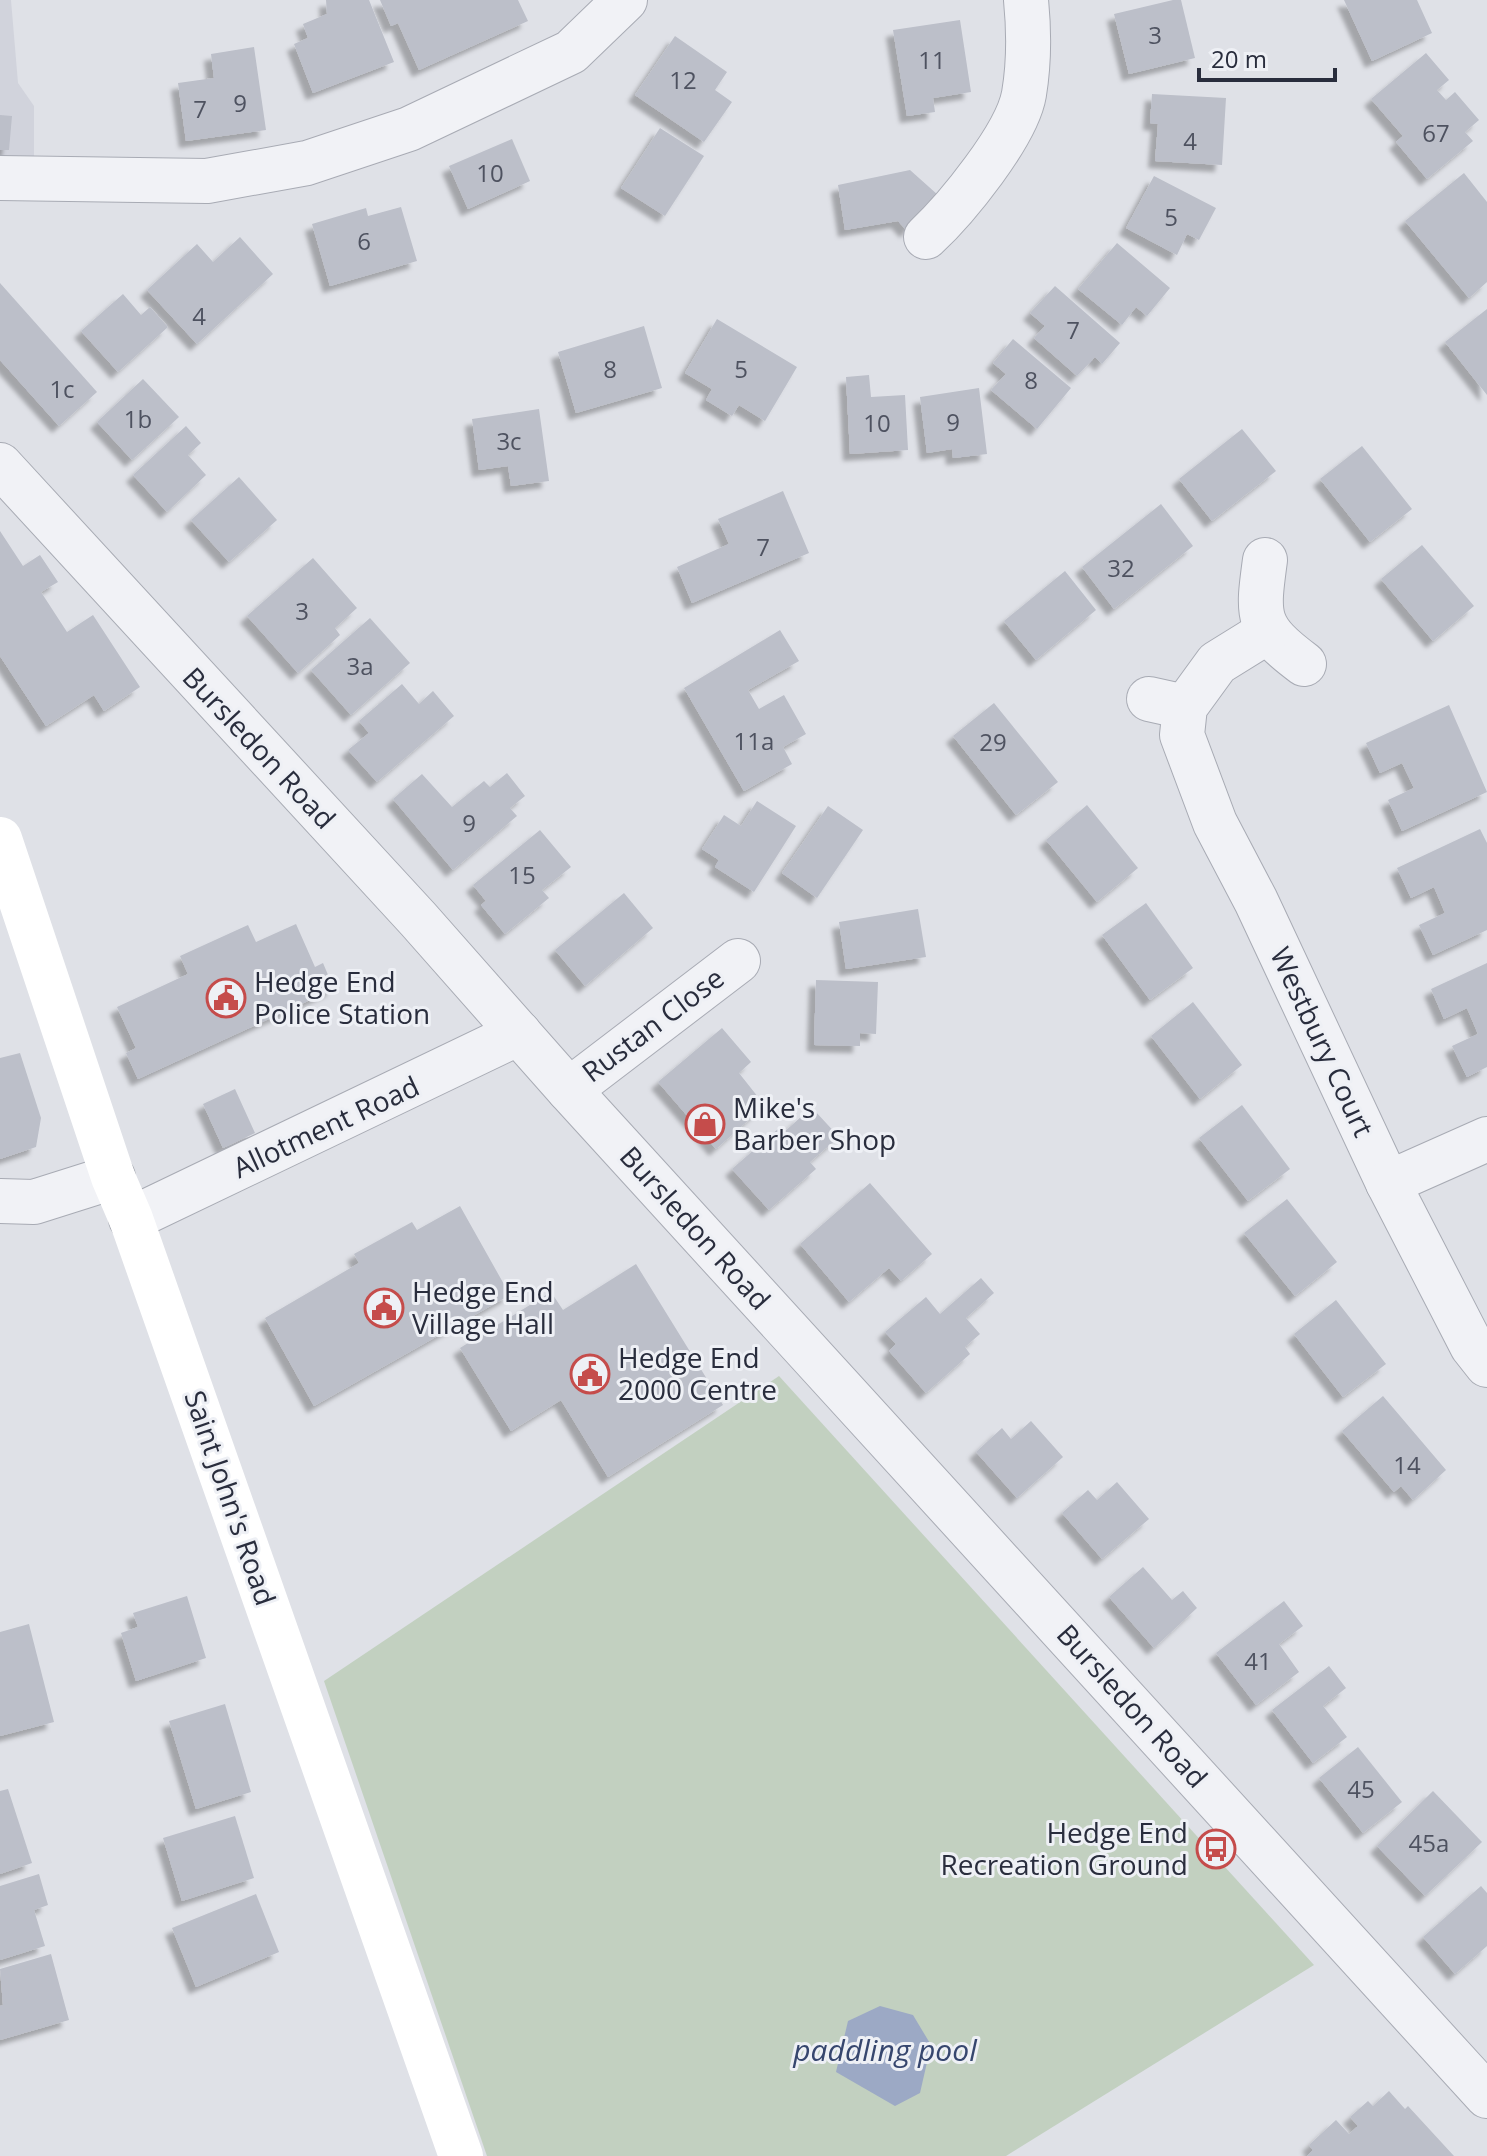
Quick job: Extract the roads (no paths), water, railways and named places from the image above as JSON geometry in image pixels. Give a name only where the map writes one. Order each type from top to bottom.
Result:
[{"type":"main road","name":"Saint John's Road","points":[[0,839],[113,1177],[131,1219],[461,2156]]},
{"type":"street","points":[[0,178],[207,181],[307,163],[409,129],[571,52],[625,0]]},
{"type":"street","points":[[948,229],[1003,142],[1024,97],[1028,24],[1026,0]]},
{"type":"street","name":"Bursledon Road","points":[[0,465],[418,919],[569,1090],[1487,2096]]},
{"type":"street","points":[[1265,560],[1259,603],[1267,632],[1304,664]]},
{"type":"street","name":"Westbury Court","points":[[1267,632],[1217,663],[1167,703],[1215,823],[1263,899],[1388,1183],[1472,1346],[1487,1365]]},
{"type":"street","name":"Rustan Close","points":[[569,1090],[738,961]]},
{"type":"street","name":"Allotment Road","points":[[131,1219],[519,1033]]},
{"type":"street","points":[[1388,1183],[1487,1139]]},
{"type":"street","points":[[0,1201],[34,1202],[113,1177]]},
{"type":"water","name":"paddling pool","points":[[880,2006],[913,2015],[931,2045],[920,2093],[895,2106],[836,2072],[848,2021]]},
{"type":"place","name":"Hedge End Police Station","points":[[226,998]]},
{"type":"place","name":"Mike's Barber Shop","points":[[705,1124]]},
{"type":"place","name":"Hedge End Village Hall","points":[[384,1308]]},
{"type":"place","name":"Hedge End 2000 Centre","points":[[590,1374]]},
{"type":"place","name":"Hedge End Recreation Ground","points":[[1216,1849]]}]
